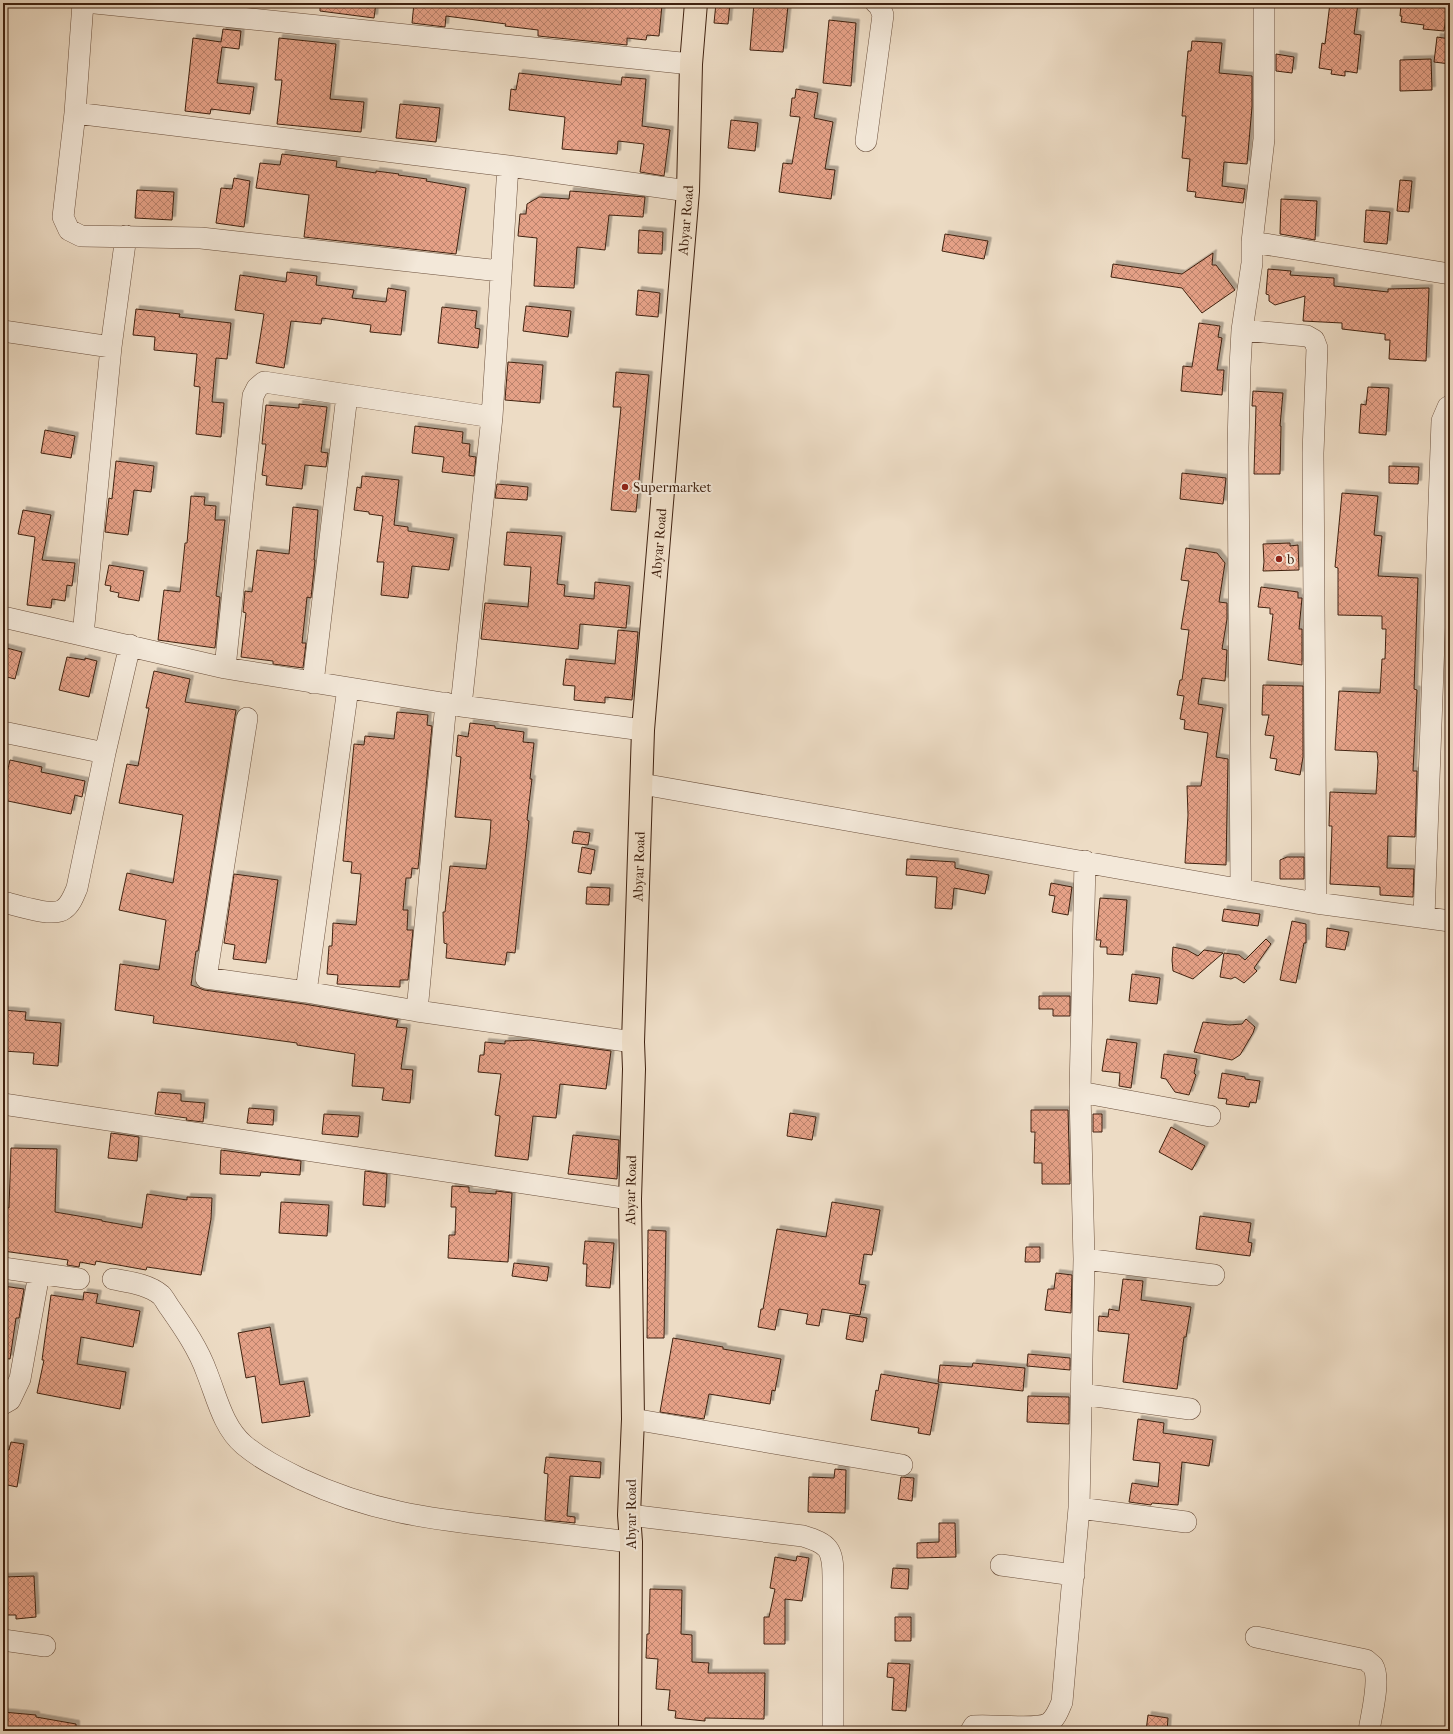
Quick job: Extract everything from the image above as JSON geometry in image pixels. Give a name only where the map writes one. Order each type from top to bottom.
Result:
[{"type":"main road","name":"Abyar Road","points":[[630,1731],[631,1542],[629,1515],[633,1419],[630,1199],[634,1069],[633,1042],[644,730],[688,191],[691,64],[696,3]]},
{"type":"street","points":[[83,3],[75,113],[63,217],[69,230],[81,236],[200,238],[500,271]]},
{"type":"street","points":[[95,3],[691,64]]},
{"type":"street","points":[[866,141],[883,15],[879,5],[876,3]]},
{"type":"street","points":[[1241,888],[1238,447],[1242,330],[1252,263],[1252,242],[1264,139],[1264,3]]},
{"type":"street","points":[[75,113],[508,166],[688,191]]},
{"type":"street","points":[[417,1011],[453,705],[492,417],[500,271],[508,166]]},
{"type":"street","points":[[83,635],[110,347],[126,236]]},
{"type":"street","points":[[1252,242],[1450,274]]},
{"type":"street","points":[[1242,330],[1307,336],[1314,340],[1317,348],[1313,453],[1316,903]]},
{"type":"street","points":[[3,331],[110,347]]},
{"type":"street","points":[[225,668],[253,396],[257,388],[264,382],[492,417]]},
{"type":"street","points":[[313,683],[347,395]]},
{"type":"street","points":[[1424,917],[1442,421],[1448,407],[1450,406]]},
{"type":"street","points":[[3,617],[225,668],[453,705],[644,730]]},
{"type":"street","points":[[3,902],[55,913],[64,909],[72,899],[77,888],[105,753],[130,645]]},
{"type":"street","points":[[306,992],[348,688]]},
{"type":"street","points":[[247,718],[206,978],[306,992],[417,1011],[633,1042]]},
{"type":"street","points":[[3,732],[105,753]]},
{"type":"street","points":[[642,784],[1241,888],[1316,903],[1450,921]]},
{"type":"street","points":[[971,1731],[974,1726],[987,1724],[1024,1727],[1039,1726],[1049,1723],[1057,1714],[1062,1702],[1079,1508],[1084,1259],[1080,1092],[1085,861]]},
{"type":"street","points":[[1080,1092],[1210,1116]]},
{"type":"street","points":[[3,1104],[630,1199]]},
{"type":"street","points":[[1084,1259],[1214,1275]]},
{"type":"street","points":[[3,1268],[39,1274],[79,1278]]},
{"type":"street","points":[[3,1404],[10,1400],[20,1379],[39,1274]]},
{"type":"street","points":[[113,1279],[138,1284],[161,1295],[180,1323],[207,1372],[214,1394],[228,1426],[243,1444],[263,1460],[284,1471],[350,1500],[396,1512],[438,1520],[631,1542]]},
{"type":"street","points":[[1081,1394],[1190,1409]]},
{"type":"street","points":[[633,1419],[902,1465]]},
{"type":"street","points":[[1079,1508],[1186,1522]]},
{"type":"street","points":[[629,1515],[803,1536],[819,1541],[828,1547],[833,1560],[833,1731]]},
{"type":"street","points":[[1001,1565],[1074,1575]]},
{"type":"street","points":[[1256,1638],[1366,1660],[1373,1667],[1376,1676],[1369,1731]]},
{"type":"street","points":[[3,1640],[45,1646]]},
{"type":"building","points":[[320,3],[376,3],[374,18],[320,11]]},
{"type":"building","points":[[414,3],[649,3],[662,5],[659,36],[647,35],[646,40],[627,38],[627,45],[538,36],[538,30],[446,16],[445,27],[412,23]]},
{"type":"building","points":[[716,3],[730,3],[728,24],[714,23]]},
{"type":"building","points":[[754,3],[788,6],[783,52],[750,50]]},
{"type":"building","points":[[1330,3],[1358,3],[1354,34],[1361,35],[1357,73],[1345,71],[1345,76],[1331,74],[1332,70],[1319,68],[1322,43],[1325,44]]},
{"type":"building","points":[[1401,3],[1424,3],[1424,6],[1447,8],[1444,31],[1423,29],[1424,25],[1401,22]]},
{"type":"building","points":[[829,20],[856,23],[851,86],[823,83]]},
{"type":"building","points":[[223,29],[241,31],[239,49],[222,47],[217,83],[254,87],[250,114],[211,109],[210,114],[185,111],[193,38],[221,42]]},
{"type":"building","points":[[1437,37],[1450,39],[1450,64],[1434,62]]},
{"type":"building","points":[[279,38],[336,44],[330,99],[364,102],[361,132],[277,124],[282,80],[275,80]]},
{"type":"building","points":[[1192,41],[1222,43],[1219,73],[1252,76],[1252,107],[1247,164],[1224,162],[1222,186],[1245,189],[1243,203],[1195,197],[1196,192],[1187,191],[1190,159],[1182,158],[1186,116],[1182,116],[1188,51],[1191,51]]},
{"type":"building","points":[[1276,54],[1294,57],[1292,73],[1276,71]]},
{"type":"building","points":[[1431,59],[1432,90],[1400,91],[1400,60]]},
{"type":"building","points":[[519,73],[621,85],[622,77],[646,79],[642,126],[670,130],[664,176],[640,172],[644,144],[618,141],[617,154],[562,149],[565,117],[509,110],[511,89],[516,90]]},
{"type":"building","points":[[796,89],[818,93],[814,118],[833,122],[825,169],[835,170],[831,199],[779,192],[783,163],[792,164],[800,117],[790,116],[792,98],[795,98]]},
{"type":"building","points":[[400,104],[440,108],[436,142],[396,138]]},
{"type":"building","points":[[731,120],[758,123],[755,151],[728,148]]},
{"type":"building","points":[[282,154],[337,161],[336,167],[376,173],[376,171],[399,174],[398,175],[427,179],[426,181],[466,188],[456,254],[304,237],[309,195],[256,188],[260,163],[280,165]]},
{"type":"building","points":[[234,178],[250,181],[244,227],[216,223],[221,188],[232,189]]},
{"type":"building","points":[[1400,180],[1412,181],[1409,212],[1397,211]]},
{"type":"building","points":[[137,190],[174,192],[172,220],[135,218]]},
{"type":"building","points":[[570,191],[645,197],[643,217],[609,215],[605,250],[577,247],[574,288],[534,286],[537,238],[518,236],[520,214],[526,214],[527,204],[539,197],[569,199]]},
{"type":"building","points":[[1281,199],[1317,201],[1315,240],[1280,234]]},
{"type":"building","points":[[1366,210],[1390,212],[1387,244],[1364,242]]},
{"type":"building","points":[[639,230],[663,232],[662,254],[638,253]]},
{"type":"building","points":[[945,234],[988,241],[984,259],[942,251]]},
{"type":"building","points":[[1213,253],[1212,265],[1216,265],[1235,290],[1202,313],[1182,288],[1111,277],[1113,264],[1182,274]]},
{"type":"building","points":[[1268,269],[1291,271],[1290,275],[1334,278],[1334,286],[1388,292],[1388,289],[1429,288],[1426,361],[1389,359],[1390,340],[1385,340],[1385,334],[1342,329],[1342,323],[1303,321],[1305,296],[1275,305],[1269,301],[1269,295],[1266,294]]},
{"type":"building","points":[[287,272],[317,276],[316,285],[354,290],[352,298],[386,302],[388,288],[406,291],[401,335],[370,332],[371,325],[322,318],[321,324],[291,321],[284,368],[256,363],[264,314],[235,310],[240,275],[286,282]]},
{"type":"building","points":[[638,290],[660,293],[658,317],[636,315]]},
{"type":"building","points":[[526,306],[571,311],[568,337],[523,331]]},
{"type":"building","points":[[442,307],[477,311],[475,328],[480,329],[478,348],[438,343]]},
{"type":"building","points":[[136,309],[180,314],[179,317],[231,323],[227,359],[216,358],[212,402],[224,403],[221,437],[196,434],[200,387],[194,386],[197,354],[154,350],[155,337],[133,335]]},
{"type":"building","points":[[1199,323],[1220,326],[1218,337],[1222,338],[1217,370],[1224,370],[1222,395],[1181,391],[1183,366],[1192,367]]},
{"type":"building","points":[[508,362],[543,365],[540,403],[505,400]]},
{"type":"building","points":[[616,372],[649,375],[636,512],[611,510],[621,407],[613,407]]},
{"type":"building","points":[[1368,387],[1389,388],[1386,435],[1359,433],[1361,404],[1366,405]]},
{"type":"building","points":[[1253,391],[1283,393],[1280,426],[1280,474],[1254,474],[1256,406],[1252,406]]},
{"type":"building","points":[[299,404],[327,407],[321,452],[328,453],[326,467],[305,465],[302,489],[266,485],[267,476],[262,475],[266,444],[262,444],[266,405],[299,408]]},
{"type":"building","points":[[415,426],[463,432],[462,443],[470,444],[469,456],[476,457],[474,476],[442,472],[444,457],[412,453]]},
{"type":"building","points":[[45,430],[75,436],[71,458],[41,453]]},
{"type":"building","points":[[116,461],[154,466],[151,492],[134,490],[128,535],[105,532],[109,498],[112,499]]},
{"type":"building","points":[[1389,466],[1419,467],[1418,484],[1389,483]]},
{"type":"building","points":[[1182,473],[1226,478],[1223,504],[1180,499]]},
{"type":"building","points":[[362,476],[399,480],[394,525],[408,527],[408,531],[454,538],[449,570],[412,566],[408,598],[381,595],[384,562],[377,562],[383,516],[354,510],[357,487],[361,488]]},
{"type":"building","points":[[497,484],[528,487],[527,500],[495,498]]},
{"type":"building","points":[[1342,493],[1378,496],[1374,535],[1382,536],[1378,576],[1418,578],[1414,689],[1417,690],[1413,771],[1417,771],[1415,837],[1388,836],[1387,868],[1414,869],[1413,897],[1380,895],[1380,887],[1330,884],[1332,826],[1329,826],[1330,792],[1376,794],[1378,761],[1377,752],[1335,750],[1339,691],[1380,693],[1382,659],[1385,659],[1386,629],[1382,629],[1382,616],[1338,615],[1338,568],[1335,567]]},
{"type":"building","points":[[191,496],[205,497],[204,505],[216,506],[215,520],[225,520],[216,596],[220,597],[215,648],[158,640],[164,590],[180,592],[185,543],[187,543]]},
{"type":"building","points":[[293,507],[318,510],[311,598],[307,597],[302,643],[306,643],[303,668],[273,664],[273,661],[241,657],[246,613],[243,612],[245,591],[252,592],[257,550],[289,554]]},
{"type":"building","points":[[23,510],[51,515],[42,560],[75,563],[72,586],[67,585],[65,601],[52,599],[51,608],[27,605],[35,537],[18,534]]},
{"type":"building","points":[[507,532],[562,536],[557,584],[565,585],[564,596],[594,599],[595,582],[630,586],[626,628],[580,624],[578,649],[481,639],[485,603],[528,607],[531,567],[504,565]]},
{"type":"building","name":"b","points":[[1290,543],[1290,546],[1298,545],[1299,570],[1263,571],[1263,544]]},
{"type":"building","points":[[1186,548],[1217,553],[1225,563],[1219,602],[1227,603],[1227,619],[1222,649],[1227,650],[1225,681],[1202,678],[1198,704],[1223,708],[1216,757],[1228,759],[1226,865],[1185,863],[1188,815],[1187,786],[1201,786],[1208,733],[1184,729],[1185,720],[1180,719],[1184,696],[1177,695],[1180,680],[1182,680],[1189,630],[1181,629],[1189,581],[1181,580]]},
{"type":"building","points":[[109,565],[144,571],[139,601],[118,597],[119,593],[110,591],[111,586],[105,585]]},
{"type":"building","points":[[1261,587],[1298,592],[1298,598],[1302,598],[1299,629],[1302,629],[1302,665],[1268,660],[1273,614],[1270,614],[1270,608],[1258,607]]},
{"type":"building","points":[[618,630],[638,632],[632,700],[605,697],[605,703],[574,700],[575,686],[563,685],[566,659],[615,664]]},
{"type":"building","points":[[3,647],[22,652],[15,679],[3,676]]},
{"type":"building","points":[[67,657],[85,660],[85,658],[97,661],[89,697],[59,690]]},
{"type":"building","points":[[154,671],[190,679],[185,702],[236,710],[198,951],[196,951],[191,985],[204,990],[304,1004],[398,1020],[396,1027],[407,1028],[401,1069],[413,1070],[410,1103],[382,1100],[384,1088],[352,1086],[355,1054],[297,1045],[297,1043],[153,1023],[154,1016],[115,1010],[120,964],[159,970],[166,920],[119,910],[127,873],[173,883],[183,815],[119,803],[127,764],[138,766],[149,708],[146,708]]},
{"type":"building","points":[[1263,685],[1303,686],[1303,757],[1300,775],[1275,770],[1277,759],[1270,758],[1274,736],[1265,735],[1269,715],[1262,715]]},
{"type":"building","points":[[397,712],[428,715],[427,725],[432,726],[418,869],[412,868],[411,878],[406,878],[403,910],[408,910],[407,930],[413,930],[408,980],[400,980],[400,987],[337,984],[338,975],[327,974],[329,946],[332,946],[333,923],[356,925],[361,874],[351,873],[352,862],[343,861],[354,744],[364,745],[365,736],[394,739]]},
{"type":"building","points":[[470,723],[524,732],[523,742],[534,743],[530,779],[532,779],[527,820],[529,821],[515,953],[507,952],[505,965],[446,958],[447,944],[444,943],[443,912],[445,912],[450,866],[486,869],[490,836],[491,820],[455,817],[461,757],[456,756],[458,735],[468,737]]},
{"type":"building","points":[[10,760],[42,767],[41,772],[85,781],[82,797],[75,795],[71,814],[3,800],[3,790]]},
{"type":"building","points":[[574,831],[590,833],[588,845],[572,843]]},
{"type":"building","points":[[582,847],[595,850],[591,874],[578,872]]},
{"type":"building","points":[[1287,857],[1304,857],[1304,879],[1280,879],[1280,860]]},
{"type":"building","points":[[907,859],[955,862],[955,868],[989,875],[985,894],[954,888],[952,909],[935,908],[937,877],[906,875]]},
{"type":"building","points":[[234,874],[278,880],[266,963],[233,959],[235,945],[224,943]]},
{"type":"building","points":[[1051,883],[1072,887],[1068,915],[1052,912],[1055,896],[1049,895]]},
{"type":"building","points":[[587,887],[610,888],[609,905],[586,904]]},
{"type":"building","points":[[1100,898],[1127,900],[1123,955],[1107,954],[1107,947],[1100,947],[1101,940],[1096,940]]},
{"type":"building","points":[[1224,909],[1260,914],[1258,926],[1222,921]]},
{"type":"building","points":[[1292,921],[1306,924],[1306,943],[1304,943],[1296,983],[1280,980]]},
{"type":"building","points":[[1327,928],[1349,932],[1345,950],[1326,947]]},
{"type":"building","points":[[1266,939],[1271,944],[1254,968],[1257,971],[1244,983],[1235,977],[1231,979],[1220,977],[1224,953],[1239,955],[1245,960]]},
{"type":"building","points":[[1173,947],[1187,950],[1198,956],[1204,950],[1223,953],[1193,979],[1173,971]]},
{"type":"building","points":[[1132,974],[1160,978],[1157,1004],[1129,1001]]},
{"type":"building","points":[[1039,996],[1070,996],[1070,1016],[1053,1016],[1053,1009],[1039,1009]]},
{"type":"building","points":[[3,1010],[26,1012],[25,1020],[61,1023],[58,1066],[33,1064],[34,1053],[3,1051]]},
{"type":"building","points":[[1246,1019],[1255,1027],[1240,1055],[1232,1060],[1194,1052],[1203,1022],[1229,1025],[1242,1024]]},
{"type":"building","points":[[1107,1039],[1137,1043],[1131,1088],[1119,1086],[1120,1073],[1102,1071]]},
{"type":"building","points":[[530,1040],[611,1051],[606,1089],[560,1084],[556,1118],[533,1116],[528,1160],[495,1156],[500,1116],[495,1115],[501,1074],[478,1072],[480,1055],[484,1055],[485,1042],[505,1044],[505,1041]]},
{"type":"building","points":[[1164,1054],[1197,1059],[1194,1073],[1196,1075],[1189,1095],[1175,1092],[1166,1079],[1161,1078]]},
{"type":"building","points":[[1222,1073],[1260,1081],[1256,1103],[1250,1102],[1249,1107],[1226,1104],[1227,1099],[1218,1098]]},
{"type":"building","points":[[158,1092],[181,1094],[181,1101],[205,1103],[203,1122],[186,1120],[187,1118],[155,1114]]},
{"type":"building","points":[[249,1108],[274,1110],[273,1125],[247,1123]]},
{"type":"building","points":[[1031,1110],[1068,1110],[1070,1184],[1042,1184],[1042,1163],[1034,1163],[1035,1132],[1031,1132]]},
{"type":"building","points":[[790,1113],[816,1117],[812,1140],[787,1136]]},
{"type":"building","points":[[324,1114],[360,1116],[358,1137],[322,1134]]},
{"type":"building","points":[[1093,1114],[1102,1114],[1102,1132],[1093,1132]]},
{"type":"building","points":[[1171,1127],[1205,1146],[1192,1170],[1159,1152]]},
{"type":"building","points":[[111,1133],[139,1137],[137,1161],[108,1158]]},
{"type":"building","points":[[573,1135],[619,1140],[617,1179],[568,1174]]},
{"type":"building","points":[[11,1148],[57,1149],[55,1212],[142,1228],[147,1194],[187,1200],[187,1197],[212,1198],[211,1219],[201,1275],[147,1267],[146,1270],[96,1261],[95,1265],[80,1262],[79,1267],[67,1265],[68,1260],[3,1251],[3,1224],[6,1207],[9,1208]]},
{"type":"building","points":[[221,1150],[301,1161],[300,1175],[261,1172],[260,1176],[220,1174]]},
{"type":"building","points":[[365,1171],[387,1174],[385,1207],[363,1205]]},
{"type":"building","points":[[452,1186],[469,1187],[469,1192],[496,1194],[496,1191],[512,1193],[508,1262],[448,1258],[449,1235],[455,1235],[456,1207],[451,1207]]},
{"type":"building","points":[[281,1202],[329,1205],[327,1236],[279,1233]]},
{"type":"building","points":[[832,1202],[880,1210],[872,1255],[864,1254],[859,1284],[866,1285],[860,1315],[822,1309],[819,1326],[806,1324],[808,1314],[779,1309],[775,1330],[758,1327],[761,1309],[763,1309],[777,1229],[826,1237]]},
{"type":"building","points":[[1200,1216],[1251,1223],[1248,1242],[1252,1243],[1250,1256],[1196,1249]]},
{"type":"building","points":[[648,1230],[666,1231],[664,1338],[647,1338]]},
{"type":"building","points":[[585,1241],[614,1243],[610,1288],[586,1286],[587,1264],[583,1264]]},
{"type":"building","points":[[1026,1247],[1040,1247],[1040,1262],[1025,1262]]},
{"type":"building","points":[[514,1263],[549,1267],[547,1281],[512,1276]]},
{"type":"building","points":[[1056,1273],[1072,1275],[1071,1313],[1045,1310],[1048,1289],[1054,1289]]},
{"type":"building","points":[[1123,1279],[1143,1281],[1141,1300],[1191,1307],[1186,1337],[1184,1337],[1177,1389],[1123,1382],[1129,1334],[1098,1331],[1099,1316],[1108,1317],[1109,1309],[1119,1311]]},
{"type":"building","points":[[3,1286],[24,1289],[19,1318],[16,1318],[10,1359],[3,1358]]},
{"type":"building","points":[[84,1292],[98,1294],[96,1303],[140,1311],[133,1347],[81,1337],[77,1364],[126,1372],[120,1409],[37,1393],[44,1360],[42,1360],[51,1295],[83,1300]]},
{"type":"building","points":[[850,1315],[867,1318],[863,1342],[846,1339]]},
{"type":"building","points":[[270,1327],[280,1385],[304,1381],[310,1416],[262,1423],[255,1376],[246,1378],[238,1333]]},
{"type":"building","points":[[673,1338],[723,1347],[723,1349],[781,1359],[775,1391],[772,1390],[770,1404],[709,1394],[704,1419],[660,1412]]},
{"type":"building","points":[[1028,1354],[1070,1358],[1070,1370],[1027,1366]]},
{"type":"building","points":[[973,1363],[1025,1368],[1023,1391],[938,1382],[940,1365],[972,1367]]},
{"type":"building","points":[[881,1374],[939,1384],[930,1435],[918,1433],[919,1428],[871,1420],[876,1390],[878,1391]]},
{"type":"building","points":[[1028,1396],[1069,1397],[1069,1424],[1027,1422]]},
{"type":"building","points":[[1138,1419],[1164,1423],[1163,1433],[1213,1440],[1209,1466],[1182,1462],[1178,1505],[1152,1503],[1151,1505],[1129,1502],[1132,1483],[1158,1487],[1160,1463],[1133,1460]]},
{"type":"building","points":[[11,1442],[24,1444],[17,1487],[3,1484],[3,1449],[9,1450]]},
{"type":"building","points":[[546,1457],[601,1462],[600,1478],[570,1476],[567,1516],[575,1517],[575,1523],[545,1520],[548,1474],[544,1473]]},
{"type":"building","points":[[835,1469],[846,1470],[845,1513],[808,1512],[809,1477],[834,1478]]},
{"type":"building","points":[[901,1477],[914,1478],[912,1501],[898,1499]]},
{"type":"building","points":[[939,1523],[955,1523],[956,1557],[917,1558],[917,1543],[939,1542]]},
{"type":"building","points":[[797,1556],[809,1558],[802,1601],[785,1599],[785,1644],[764,1644],[764,1617],[769,1617],[775,1589],[770,1588],[775,1557],[796,1561]]},
{"type":"building","points":[[893,1568],[909,1569],[908,1589],[891,1588]]},
{"type":"building","points":[[34,1576],[36,1617],[16,1619],[16,1615],[3,1615],[3,1577]]},
{"type":"building","points":[[650,1589],[682,1590],[681,1634],[692,1635],[692,1662],[709,1663],[708,1673],[765,1673],[764,1719],[705,1718],[705,1721],[675,1718],[676,1711],[668,1710],[670,1690],[656,1689],[658,1659],[646,1658],[647,1634],[649,1634]]},
{"type":"building","points":[[895,1617],[911,1617],[911,1641],[895,1641]]},
{"type":"building","points":[[888,1663],[910,1664],[906,1711],[892,1710],[894,1678],[887,1677]]},
{"type":"building","points":[[3,1712],[36,1715],[36,1717],[76,1724],[76,1731],[3,1731]]},
{"type":"building","points":[[1148,1715],[1168,1718],[1167,1731],[1146,1731]]},
{"type":"place","name":"Supermarket","points":[[625,487]]},
{"type":"place","name":"b","points":[[1279,559]]}]
